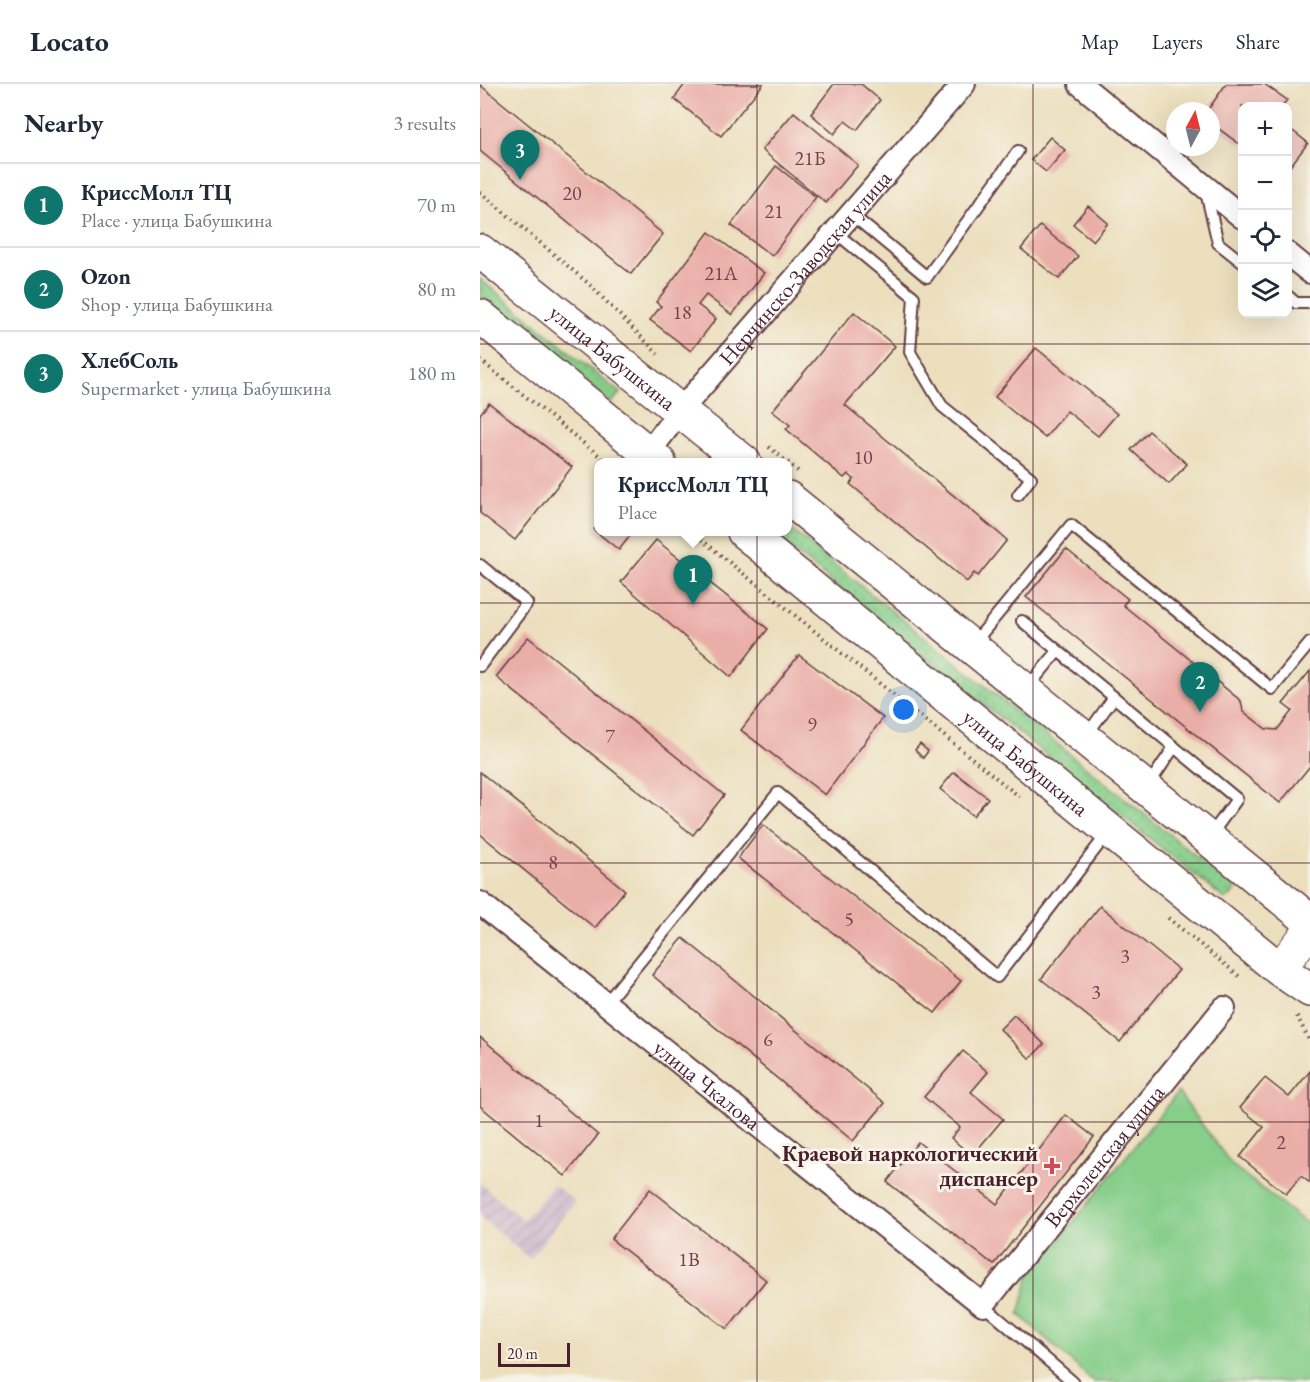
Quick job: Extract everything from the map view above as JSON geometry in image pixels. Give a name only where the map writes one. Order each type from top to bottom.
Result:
[{"type":"main road","name":"улица Бабушкина","points":[[480,251],[739,458]]},
{"type":"main road","points":[[480,316],[653,458]]},
{"type":"main road","points":[[792,501],[1310,921]]},
{"type":"main road","name":"улица Бабушкина","points":[[750,536],[1279,969],[1300,1001]]},
{"type":"main road","points":[[1279,969],[1310,930]]},
{"type":"street","name":"Нерчинско-Заводская улица","points":[[653,458],[680,411],[964,84]]},
{"type":"street","points":[[1080,84],[1238,214]]},
{"type":"street","points":[[1292,258],[1310,272]]},
{"type":"street","name":"улица Чкалова","points":[[480,903],[983,1305]]},
{"type":"street","name":"Верхоленская улица","points":[[983,1305],[1224,1008]]},
{"type":"lane","points":[[851,214],[927,277],[1018,151]]},
{"type":"lane","points":[[1205,186],[1218,243],[1238,259]]},
{"type":"lane","points":[[835,232],[914,297],[910,352],[942,406],[1031,478],[1018,495]]},
{"type":"lane","points":[[1292,300],[1296,303],[1310,303]]},
{"type":"lane","points":[[971,646],[1071,525],[1272,689],[1310,643]]},
{"type":"lane","points":[[480,565],[527,603],[480,666]]},
{"type":"lane","points":[[1022,621],[1237,799],[1208,838]]},
{"type":"lane","points":[[1025,690],[1058,651]]},
{"type":"lane","points":[[1084,738],[1114,697]]},
{"type":"lane","points":[[1146,789],[1174,747]]},
{"type":"lane","points":[[606,1003],[778,793],[998,977],[1110,830]]},
{"type":"lane","name":"улица Чкалова","points":[[983,1305],[1073,1382]]},
{"type":"path","points":[[480,360],[602,458]]},
{"type":"path","points":[[698,536],[1026,802]]},
{"type":"path","points":[[1162,914],[1243,978]]},
{"type":"path","points":[[1300,1001],[1298,1017],[1310,1042]]},
{"type":"shaded area","points":[[480,1183],[523,1220],[554,1185],[575,1201],[530,1259],[480,1217]]},
{"type":"green space","points":[[480,279],[620,393],[611,403],[480,296]]},
{"type":"green space","points":[[792,530],[1237,889],[1226,900],[775,536],[792,536]]},
{"type":"green space","points":[[1178,1092],[1232,1165],[1310,1226],[1310,1382],[1094,1382],[1019,1314],[1029,1277]]},
{"type":"building","points":[[685,84],[763,84],[721,136],[674,99]]},
{"type":"building","points":[[834,84],[861,84],[880,100],[857,130],[845,121],[834,134],[811,114]]},
{"type":"building","points":[[1226,84],[1264,84],[1287,100],[1285,102],[1238,102],[1238,143],[1220,130],[1220,102],[1213,102]]},
{"type":"building","points":[[480,85],[663,234],[631,274],[480,151]]},
{"type":"building","points":[[794,112],[858,165],[826,203],[762,150]]},
{"type":"building","points":[[1292,130],[1308,143],[1292,164]]},
{"type":"building","points":[[1050,137],[1065,150],[1046,172],[1031,160]]},
{"type":"building","points":[[776,166],[816,197],[772,256],[731,225]]},
{"type":"building","points":[[1088,206],[1108,223],[1093,241],[1073,224]]},
{"type":"building","points":[[1040,226],[1078,256],[1059,279],[1021,249]]},
{"type":"building","points":[[709,232],[764,273],[732,315],[706,295],[698,305],[716,319],[691,351],[650,320],[661,306],[656,302]]},
{"type":"building","points":[[854,312],[895,346],[845,405],[1007,540],[978,576],[974,573],[967,582],[850,484],[854,479],[848,474],[844,478],[786,429],[790,425],[772,411]]},
{"type":"building","points":[[1036,348],[1117,414],[1098,436],[1067,411],[1045,438],[995,397]]},
{"type":"building","points":[[489,403],[572,467],[515,540],[480,513],[480,414]]},
{"type":"building","points":[[1149,431],[1187,464],[1169,484],[1131,450]]},
{"type":"building","points":[[602,536],[630,536],[619,550]]},
{"type":"building","points":[[656,540],[768,629],[731,677],[621,582]]},
{"type":"building","points":[[1066,549],[1128,599],[1123,605],[1241,701],[1243,711],[1266,729],[1277,730],[1292,711],[1283,704],[1310,671],[1310,766],[1280,803],[1026,597]]},
{"type":"building","points":[[528,637],[724,795],[693,835],[496,677]]},
{"type":"building","points":[[799,655],[883,718],[825,795],[741,730]]},
{"type":"building","points":[[920,744],[928,751],[923,758],[915,750]]},
{"type":"building","points":[[480,772],[625,890],[595,928],[480,834]]},
{"type":"building","points":[[954,772],[988,798],[973,816],[940,789]]},
{"type":"building","points":[[763,825],[961,981],[935,1013],[738,858]]},
{"type":"building","points":[[1100,906],[1179,970],[1120,1042],[1041,979]]},
{"type":"building","points":[[683,938],[885,1103],[853,1141],[652,975]]},
{"type":"building","points":[[1014,1015],[1044,1044],[1030,1059],[1000,1029]]},
{"type":"building","points":[[480,1037],[598,1135],[565,1176],[480,1106]]},
{"type":"building","points":[[963,1051],[988,1072],[971,1092],[1003,1119],[972,1156],[951,1138],[960,1127],[924,1097]]},
{"type":"building","points":[[1310,1071],[1310,1183],[1301,1176],[1286,1194],[1240,1157],[1264,1127],[1240,1108],[1265,1078],[1289,1097]]},
{"type":"building","points":[[1066,1115],[1094,1137],[994,1265],[887,1182],[918,1142],[997,1204]]},
{"type":"building","points":[[650,1189],[766,1280],[727,1329],[611,1239]]},
{"type":"place","name":"ХлебСоль","points":[[520,180]]},
{"type":"place","name":"КриссМолл ТЦ","points":[[693,605]]},
{"type":"place","name":"Ozon","points":[[1200,712]]},
{"type":"place","name":"Краевой наркологический диспансер","points":[[1052,1166]]}]
